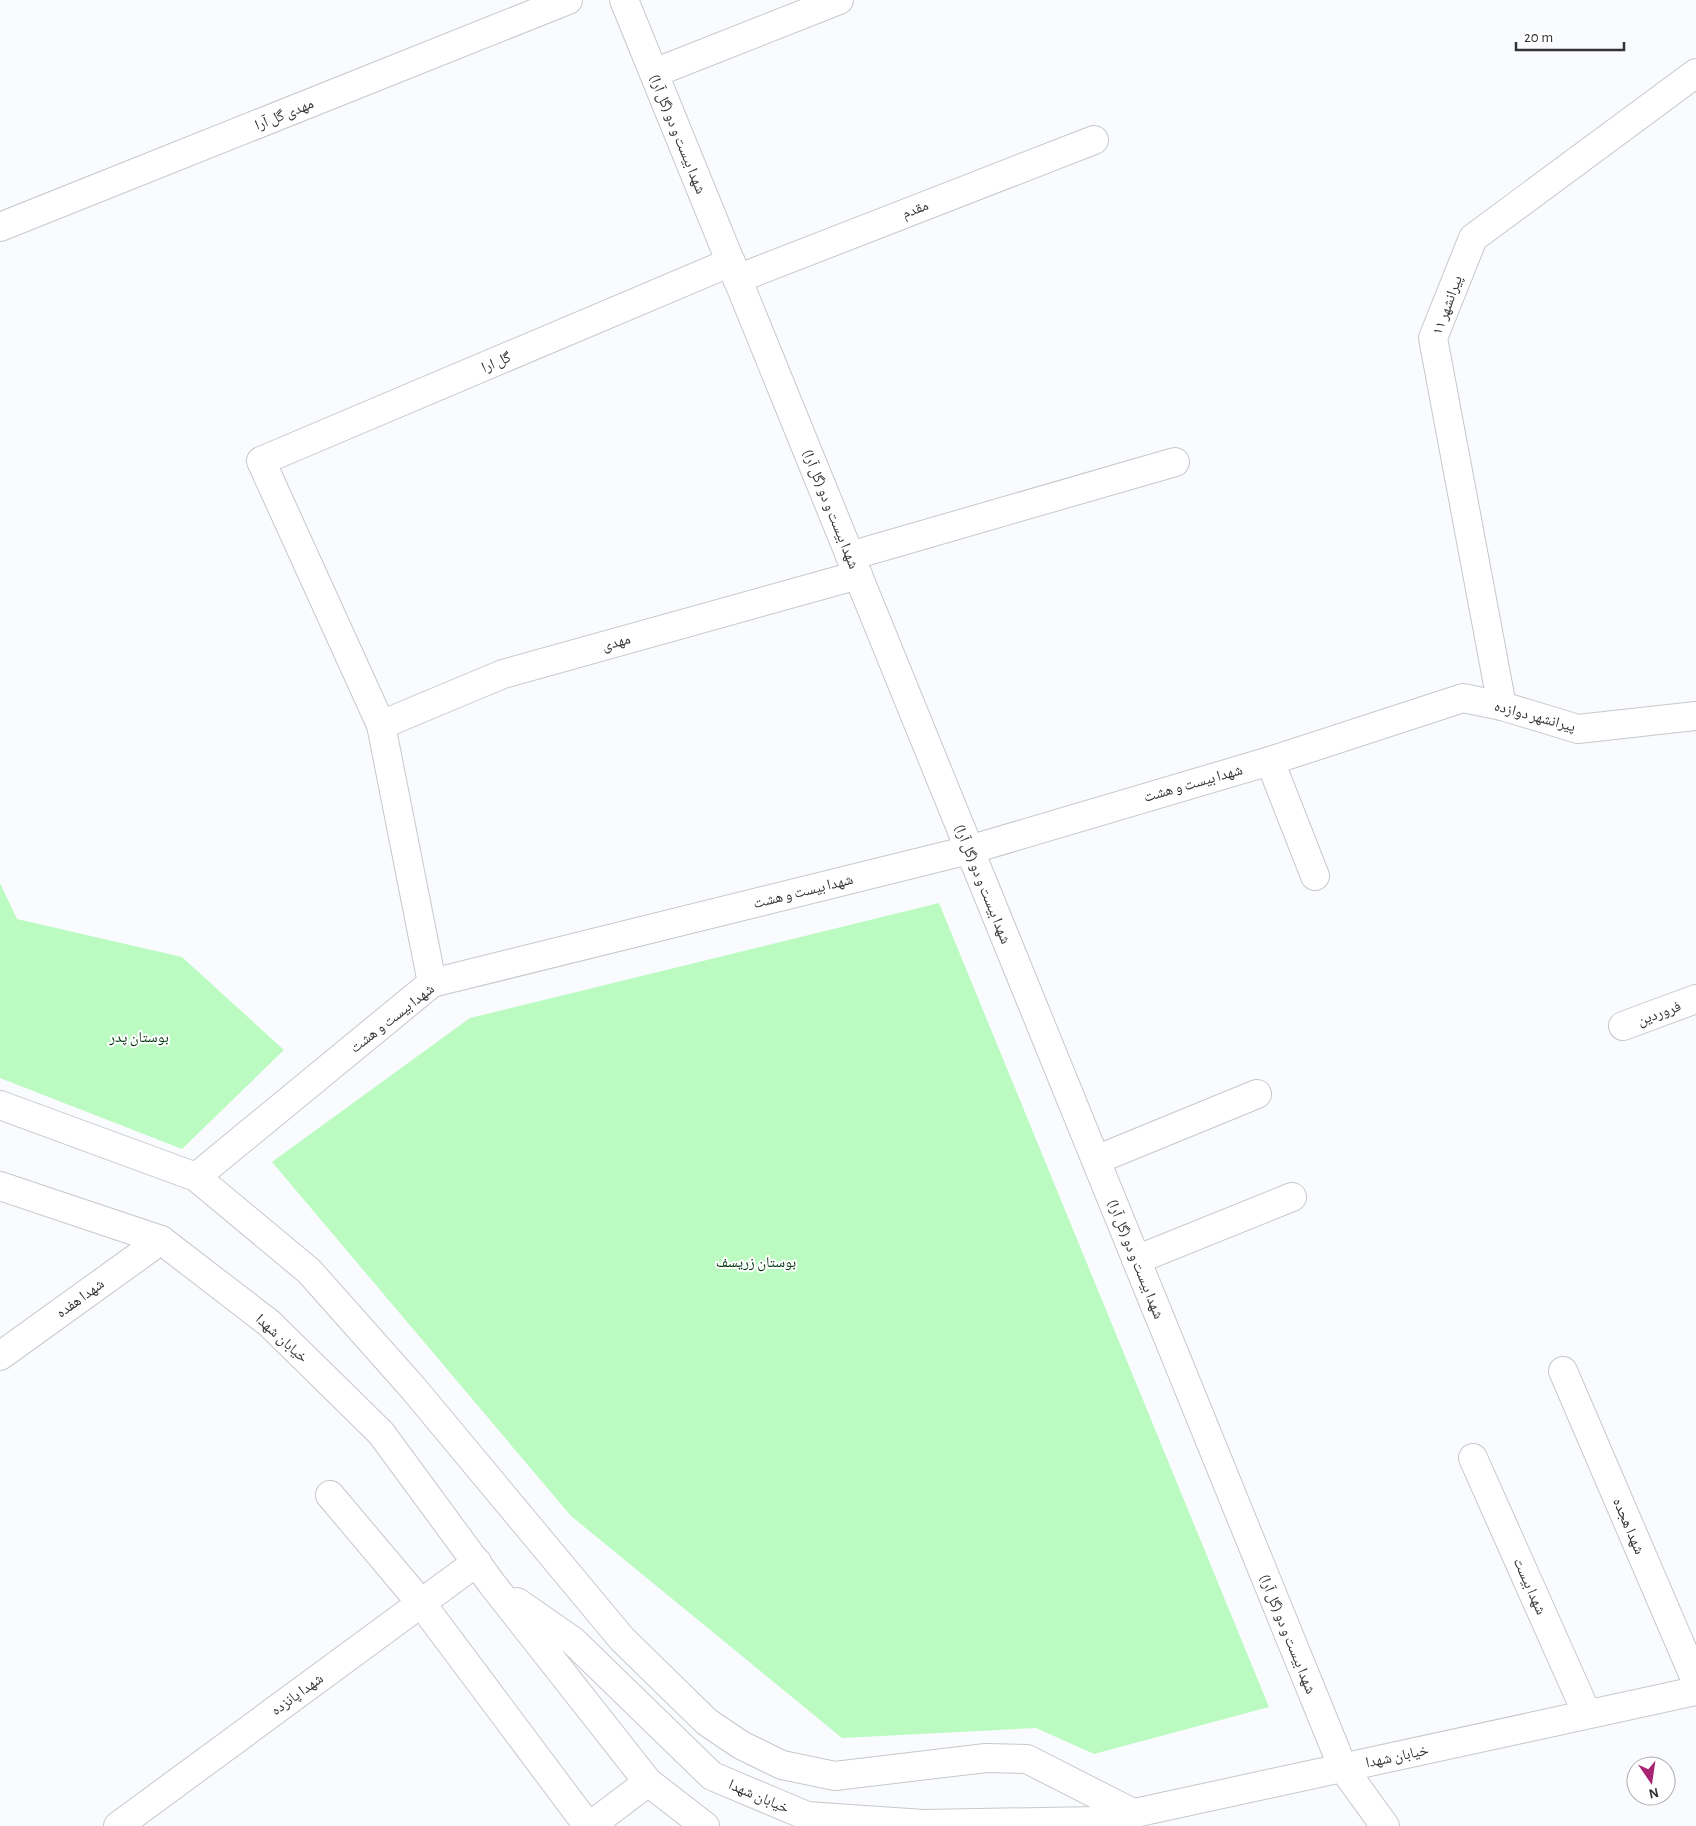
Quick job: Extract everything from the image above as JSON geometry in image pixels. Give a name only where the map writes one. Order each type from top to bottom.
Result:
[{"type":"street","name":"مهدی گل آرا","points":[[0,227],[568,0]]},
{"type":"street","name":"شهدا بیست و دو (گل آرا)","points":[[624,0],[1343,1768],[1385,1826]]},
{"type":"street","points":[[654,73],[839,0]]},
{"type":"street","name":"پیرانشهر ۱۱","points":[[1502,706],[1434,338],[1473,238],[1696,73]]},
{"type":"street","name":"مقدم","points":[[734,270],[1094,140]]},
{"type":"street","name":"گل ارا","points":[[381,725],[261,461],[734,270]]},
{"type":"street","name":"مهدی","points":[[381,725],[503,674],[854,565],[1174,462]]},
{"type":"street","name":"پیرانشهر دوازده","points":[[1463,698],[1502,706],[1578,729],[1696,716]]},
{"type":"street","name":"شهدا بیست و هشت","points":[[196,1177],[432,983],[969,850],[1270,761],[1463,698]]},
{"type":"street","points":[[381,725],[432,983]]},
{"type":"street","points":[[1270,761],[1315,876]]},
{"type":"street","name":"فروردین","points":[[1623,1026],[1696,1000]]},
{"type":"street","points":[[1096,1160],[1257,1094]]},
{"type":"street","points":[[0,1105],[196,1177],[309,1271],[413,1388],[622,1640],[707,1722],[741,1745],[782,1765],[835,1776],[986,1758],[1027,1759],[1134,1813]]},
{"type":"street","name":"خیابان شهدا","points":[[0,1186],[161,1240],[269,1323],[382,1432],[492,1584],[648,1782],[705,1826]]},
{"type":"street","points":[[1136,1260],[1292,1197]]},
{"type":"street","name":"شهدا هفده","points":[[0,1356],[161,1240]]},
{"type":"street","name":"شهدا هجده","points":[[1563,1372],[1696,1681]]},
{"type":"street","name":"شهدا بیست","points":[[1473,1458],[1587,1714]]},
{"type":"street","points":[[330,1495],[421,1603],[589,1826],[648,1782]]},
{"type":"street","name":"شهدا پانزده","points":[[118,1826],[477,1562]]},
{"type":"street","name":"خیابان شهدا","points":[[492,1584],[573,1641],[712,1776],[807,1816],[922,1824],[1089,1823],[1696,1691]]},
{"type":"green space","name":"بوستان پدر","points":[[0,883],[17,919],[182,957],[284,1050],[182,1149],[0,1078]]},
{"type":"green space","name":"بوستان زریسف","points":[[939,903],[1269,1707],[1094,1754],[1036,1728],[842,1738],[571,1516],[272,1162],[470,1018]]}]
